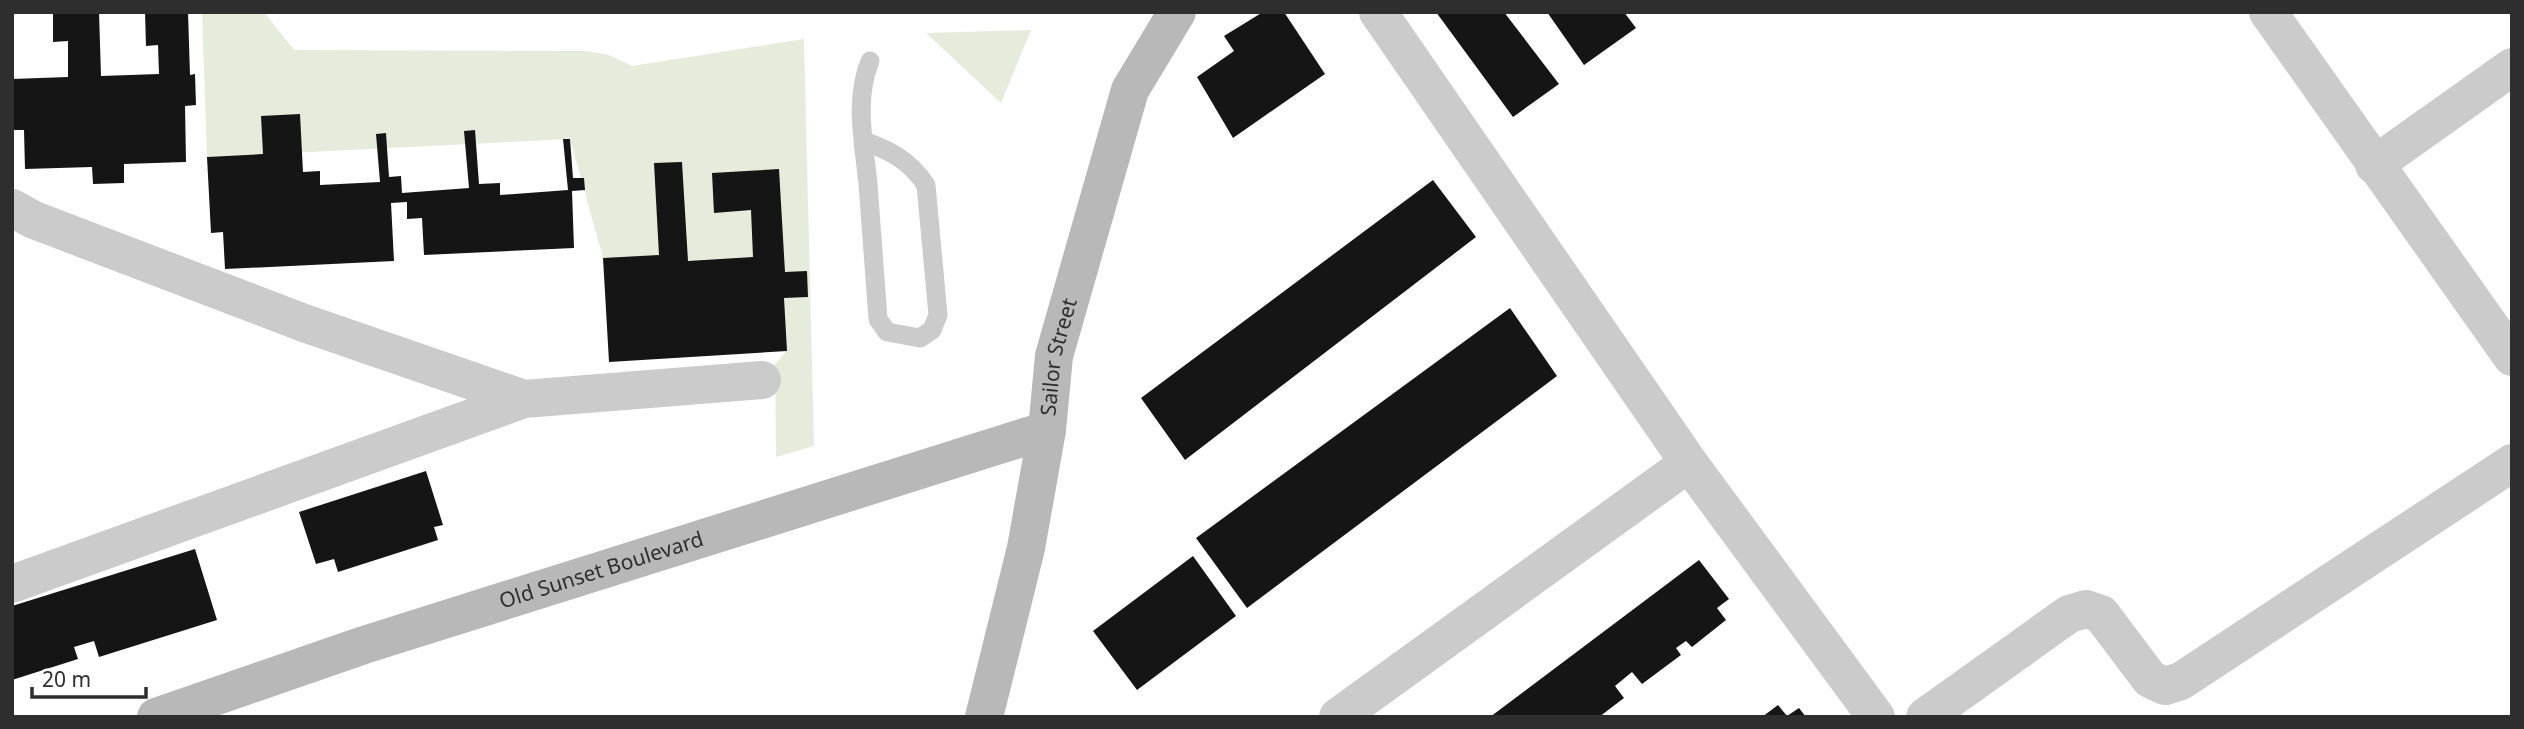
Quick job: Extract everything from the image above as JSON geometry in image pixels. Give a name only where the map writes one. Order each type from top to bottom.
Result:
[{"type":"street","name":"Sailor Street","points":[[984,717],[1026,548],[1047,430],[1054,356],[1130,90],[1177,12]]},
{"type":"street","points":[[1378,12],[1689,463],[1876,717]]},
{"type":"street","points":[[2268,12],[2512,357]]},
{"type":"street","points":[[2374,165],[2512,67]]},
{"type":"street","points":[[12,208],[34,220],[304,323],[524,399]]},
{"type":"street","points":[[12,584],[524,399],[762,380]]},
{"type":"street","name":"Old Sunset Boulevard","points":[[156,717],[364,645],[1047,430]]},
{"type":"street","points":[[1338,717],[1689,463]]},
{"type":"street","points":[[1925,717],[2069,614],[2086,609],[2101,614],[2150,679],[2165,686],[2181,681],[2512,463]]},
{"type":"lane","points":[[864,141],[898,154],[915,168],[926,184],[937,315],[932,330],[920,338],[887,332],[878,318],[864,141],[861,99],[864,77],[870,61]]},
{"type":"green space","points":[[202,12],[264,12],[294,50],[587,51],[609,55],[632,66],[804,39],[814,446],[776,457],[775,364],[787,351],[603,258],[570,139],[207,157]]},
{"type":"green space","points":[[1031,30],[1001,103],[926,33]]},
{"type":"building","points":[[53,12],[99,12],[101,76],[159,74],[158,45],[146,46],[145,12],[188,12],[190,75],[195,74],[196,105],[185,106],[186,162],[124,164],[124,183],[93,184],[92,167],[25,169],[24,130],[13,130],[12,79],[68,77],[68,41],[53,42]]},
{"type":"building","points":[[1263,12],[1284,12],[1325,74],[1233,138],[1197,77],[1234,51],[1224,36]]},
{"type":"building","points":[[1436,12],[1504,12],[1559,84],[1513,117]]},
{"type":"building","points":[[1547,12],[1624,12],[1636,28],[1584,65]]},
{"type":"building","points":[[300,114],[303,172],[320,171],[320,185],[380,182],[376,134],[386,133],[389,177],[401,176],[402,193],[469,188],[464,131],[475,130],[479,184],[500,183],[500,195],[568,190],[563,139],[570,139],[573,178],[584,178],[585,190],[572,191],[574,248],[424,255],[422,218],[407,219],[407,202],[391,203],[394,261],[225,269],[223,232],[211,233],[207,157],[263,154],[261,116]]},
{"type":"building","points":[[682,162],[688,261],[753,257],[751,210],[714,213],[712,173],[779,169],[785,272],[807,271],[808,297],[784,298],[787,351],[609,362],[603,258],[659,255],[654,163]]},
{"type":"building","points":[[1433,180],[1476,237],[1185,460],[1141,398]]},
{"type":"building","points":[[1510,308],[1557,376],[1247,608],[1196,538]]},
{"type":"building","points":[[426,471],[443,525],[434,527],[438,540],[338,572],[334,559],[316,564],[299,512]]},
{"type":"building","points":[[195,549],[217,620],[99,657],[94,641],[74,647],[78,659],[12,680],[12,606]]},
{"type":"building","points":[[1193,556],[1236,616],[1137,690],[1093,631]]},
{"type":"building","points":[[1699,560],[1729,599],[1717,608],[1726,620],[1692,647],[1686,641],[1676,648],[1681,655],[1642,684],[1632,672],[1615,686],[1624,698],[1599,717],[1490,717]]},
{"type":"building","points":[[1778,705],[1787,716],[1799,708],[1806,717],[1762,717]]}]
